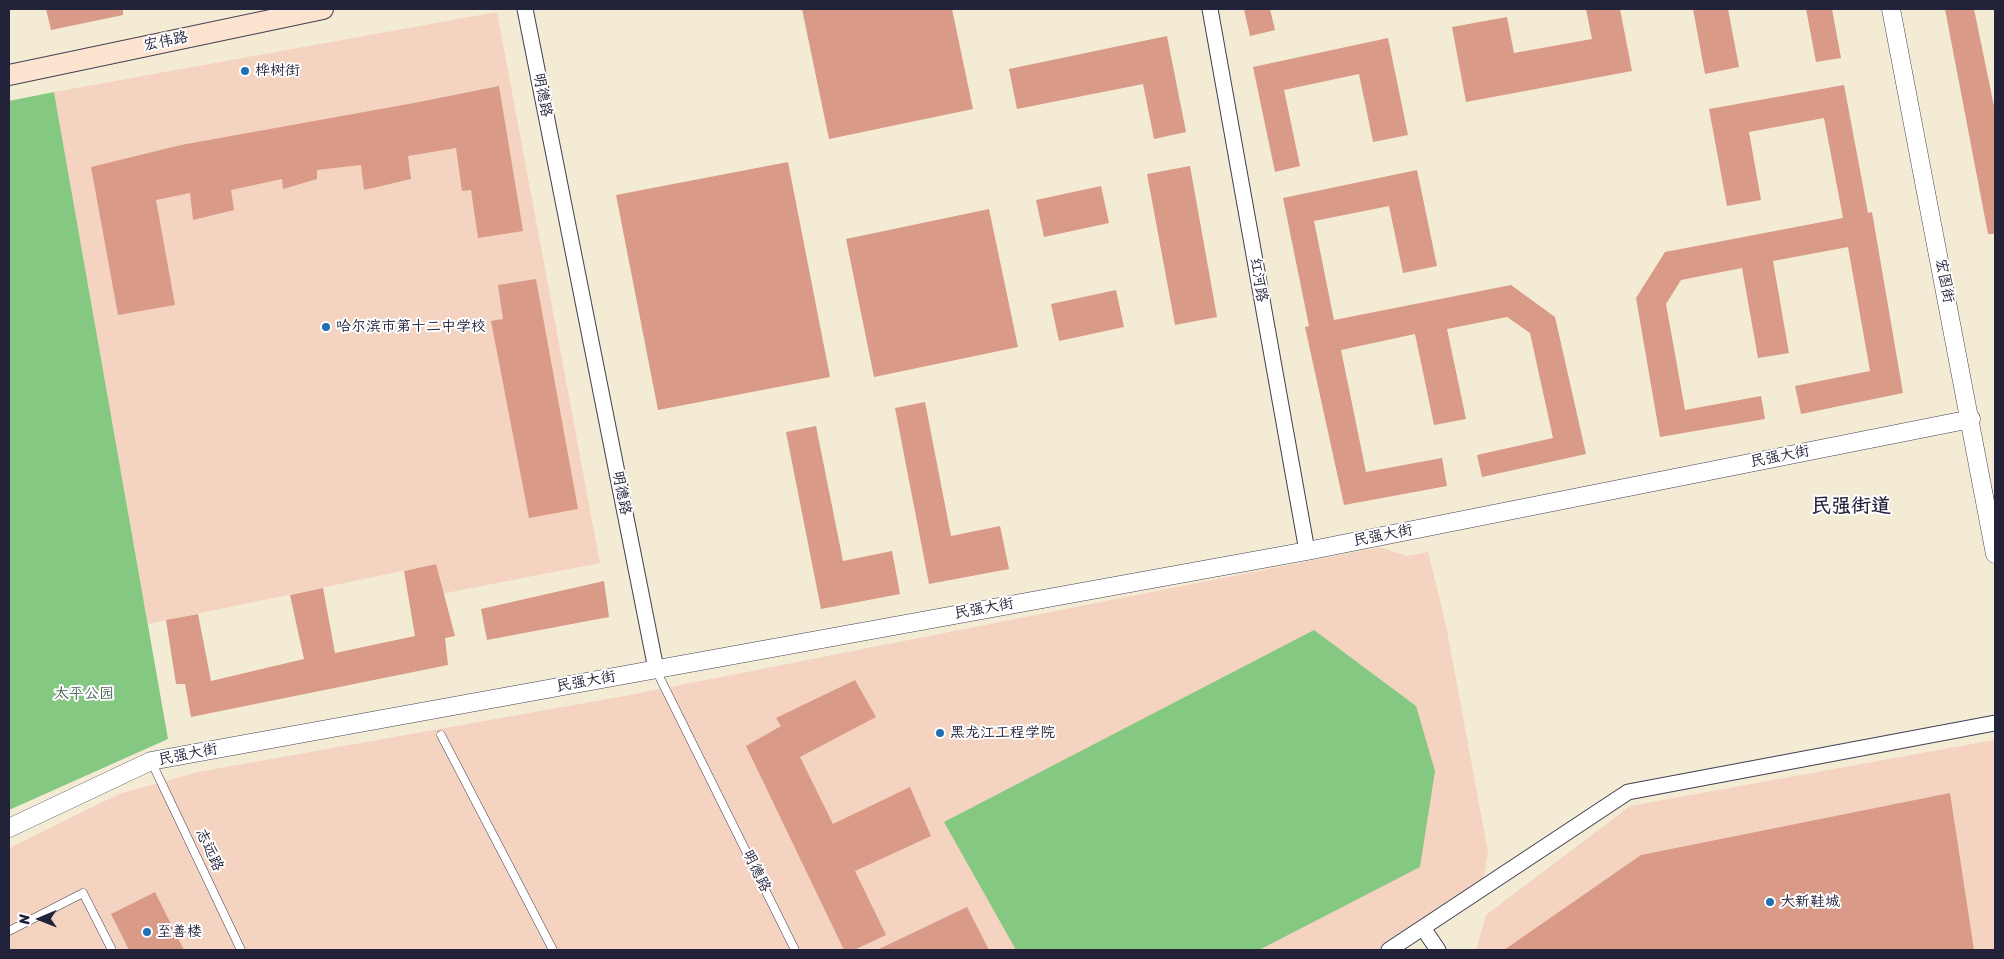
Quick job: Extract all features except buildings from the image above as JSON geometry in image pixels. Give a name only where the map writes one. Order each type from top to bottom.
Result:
[{"type":"main road","name":"宏伟路","points":[[9,75],[323,9]]},
{"type":"street","name":"明德路","points":[[525,9],[656,669]]},
{"type":"street","name":"红河路","points":[[1210,9],[1307,551]]},
{"type":"street","name":"宏图街","points":[[1891,9],[1995,554]]},
{"type":"street","name":"民强大街","points":[[9,828],[152,761],[1307,551],[1970,419]]},
{"type":"street","points":[[1388,950],[1628,792],[1995,723]]},
{"type":"street","points":[[1423,928],[1438,950]]},
{"type":"lane","name":"明德路","points":[[656,669],[795,950]]},
{"type":"lane","points":[[441,735],[553,950]]},
{"type":"lane","name":"志远路","points":[[152,761],[241,950]]},
{"type":"lane","points":[[9,931],[84,893],[112,950]]},
{"type":"shaded area","name":"哈尔滨市第十二中学校","points":[[497,12],[600,563],[441,594],[436,564],[148,624],[54,92]]},
{"type":"shaded area","name":"黑龙江工程学院","points":[[1380,547],[1407,556],[1428,552],[1446,625],[1488,852],[1482,888],[1379,950],[9,950],[9,848],[119,794],[198,772],[630,695]]},
{"type":"shaded area","name":"大新鞋城","points":[[1994,740],[1995,950],[1476,950],[1486,915],[1630,806]]},
{"type":"green space","name":"太平公园","points":[[54,92],[168,739],[9,810],[9,101]]},
{"type":"green space","points":[[1314,630],[1416,706],[1435,771],[1420,867],[1259,950],[1016,950],[944,822]]},
{"type":"place","name":"桦树街","points":[[245,71]]},
{"type":"place","name":"哈尔滨市第十二中学校","points":[[326,327]]},
{"type":"place","name":"黑龙江工程学院","points":[[940,733]]},
{"type":"place","name":"大新鞋城","points":[[1770,902]]},
{"type":"place","name":"至善楼","points":[[147,932]]},
{"type":"district","name":"民强街道","points":[[1851,507]]}]
